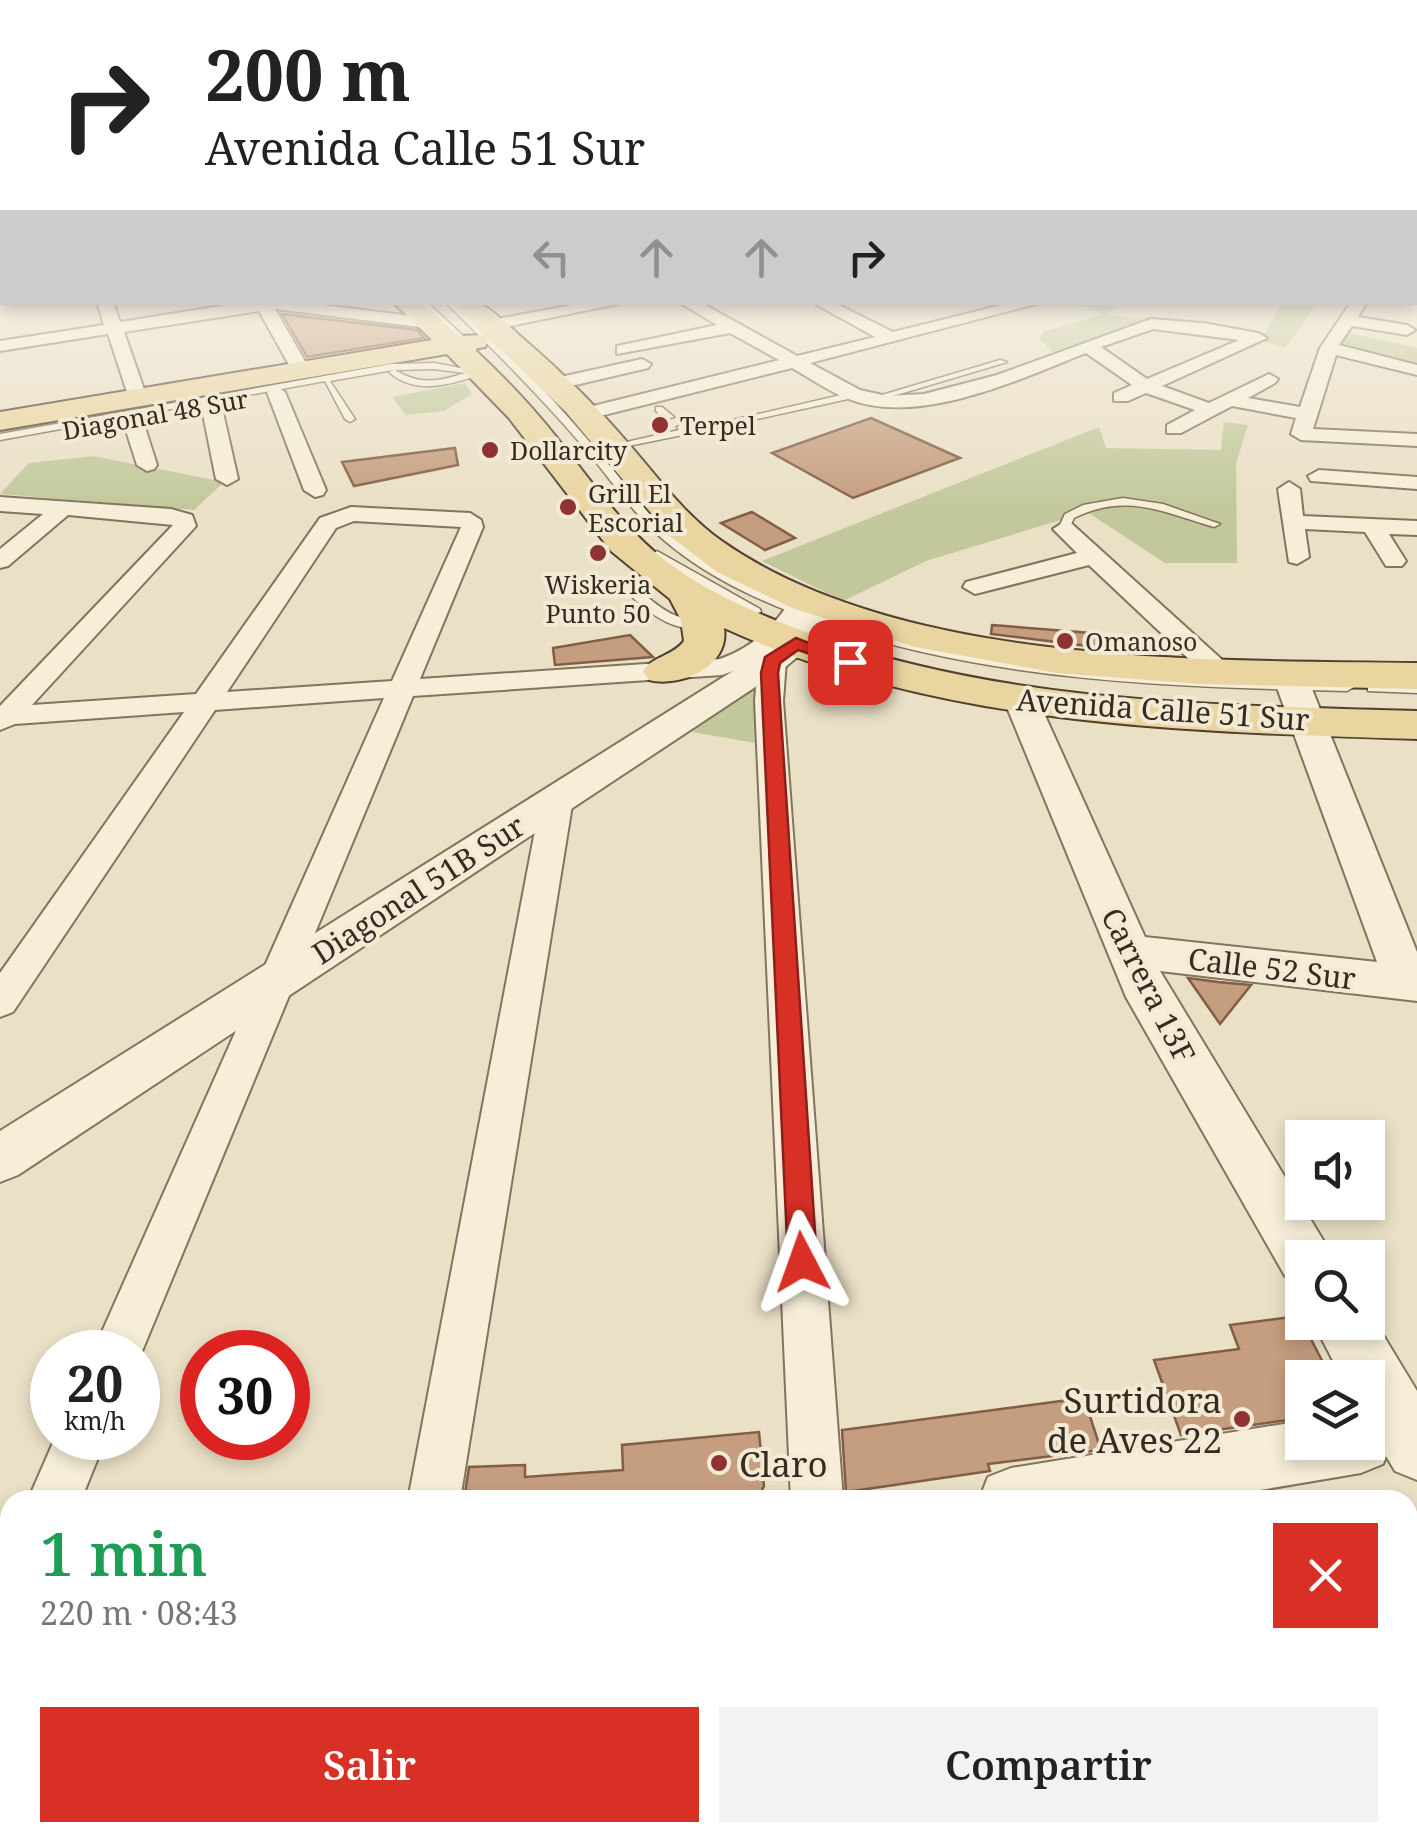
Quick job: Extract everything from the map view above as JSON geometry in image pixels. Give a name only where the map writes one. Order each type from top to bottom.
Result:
[{"type":"main road","name":"Diagonal 48 Sur","points":[[397,362],[429,370],[462,342]]},
{"type":"main road","name":"Diagonal 48 Sur","points":[[0,439],[135,408],[397,362],[462,342],[508,349],[554,384],[584,414],[664,509],[695,539],[738,566],[798,626]]},
{"type":"main road","points":[[462,342],[602,520],[683,597],[706,638],[698,656],[664,671]]},
{"type":"main road","name":"Diagonal 48 Sur","points":[[0,423],[211,404],[276,392],[315,376]]},
{"type":"main road","points":[[683,597],[798,626]]},
{"type":"main road","name":"Avenida Calle 51 Sur","points":[[798,626],[909,634],[1013,656],[1122,669],[1220,673],[1299,698],[1417,725]]},
{"type":"main road","name":"Avenida Calle 51 Sur","points":[[798,626],[903,676],[1020,700],[1128,712],[1299,698],[1417,676]]},
{"type":"street","points":[[0,346],[68,336]]},
{"type":"street","points":[[116,336],[147,465]]},
{"type":"street","points":[[286,336],[315,376]]},
{"type":"street","points":[[430,336],[462,342]]},
{"type":"street","points":[[554,384],[642,364],[602,336]]},
{"type":"street","points":[[609,341],[656,336]]},
{"type":"street","points":[[744,336],[862,398],[922,398],[986,386],[1120,336],[1202,362]]},
{"type":"street","points":[[584,414],[652,405],[789,360],[887,336]]},
{"type":"street","points":[[1121,397],[1258,338],[1245,336]]},
{"type":"street","points":[[1304,424],[1329,348],[1337,336]]},
{"type":"street","points":[[1089,347],[1146,386],[1210,410]]},
{"type":"street","points":[[1329,348],[1417,370]]},
{"type":"street","points":[[1397,366],[1400,390]]},
{"type":"street","points":[[1174,428],[1269,379]]},
{"type":"street","points":[[276,392],[315,490]]},
{"type":"street","points":[[1230,400],[1304,424],[1417,440]]},
{"type":"street","points":[[211,404],[227,479]]},
{"type":"street","points":[[1318,476],[1417,483]]},
{"type":"street","points":[[1289,489],[1297,557]]},
{"type":"street","points":[[0,504],[184,520],[185,526],[2,718]]},
{"type":"street","points":[[0,561],[63,508]]},
{"type":"street","points":[[0,1002],[328,523],[351,514],[470,520],[472,526],[126,1330]]},
{"type":"street","points":[[1292,522],[1417,528]]},
{"type":"street","points":[[1373,526],[1394,561]]},
{"type":"street","points":[[1064,529],[1220,673]]},
{"type":"street","points":[[975,587],[1094,556]]},
{"type":"street","points":[[2,718],[734,664],[798,626]]},
{"type":"street","points":[[798,626],[770,716],[815,1490]]},
{"type":"street","name":"Diagonal 51B Sur","points":[[0,1159],[557,800],[798,626]]},
{"type":"street","points":[[1299,698],[1412,984]]},
{"type":"street","name":"Carrera 13F","points":[[1020,700],[1126,951],[1294,1240]]},
{"type":"street","points":[[436,1490],[557,800]]},
{"type":"street","name":"Calle 52 Sur","points":[[1126,951],[1412,984]]},
{"type":"street","points":[[1127,1490],[1393,1429],[1351,1340]]},
{"type":"street","points":[[58,1490],[71,1460]]},
{"type":"lane","points":[[462,342],[638,540],[720,594],[798,626],[923,669],[1026,689],[1299,698],[1417,689]]},
{"type":"lane","points":[[462,342],[667,538],[798,626],[1053,674],[1299,698],[1417,714]]},
{"type":"lane","points":[[0,423],[397,362]]},
{"type":"lane","points":[[0,439],[397,362]]},
{"type":"lane","points":[[716,425],[862,398],[1002,362]]},
{"type":"lane","points":[[315,376],[350,419]]},
{"type":"lane","points":[[652,405],[669,417]]},
{"type":"lane","points":[[614,446],[688,431],[682,427]]},
{"type":"lane","points":[[1064,529],[1069,516],[1116,500],[1162,504],[1214,524]]},
{"type":"green space","points":[[1041,336],[1099,336],[1053,352]]},
{"type":"green space","points":[[1263,336],[1294,336],[1285,348],[1260,341]]},
{"type":"green space","points":[[1341,336],[1362,336],[1417,348],[1417,367],[1334,347]]},
{"type":"green space","points":[[402,358],[406,361],[391,366],[0,436],[0,427]]},
{"type":"green space","points":[[465,383],[472,394],[444,411],[406,415],[392,397]]},
{"type":"green space","points":[[1224,422],[1248,425],[1236,464],[1237,563],[1165,563],[1087,512],[926,561],[843,601],[762,561],[1099,427],[1106,448],[1221,450]]},
{"type":"green space","points":[[93,456],[224,482],[194,510],[0,494],[29,463]]},
{"type":"green space","points":[[755,685],[756,743],[692,732]]},
{"type":"building","points":[[295,336],[424,338],[307,357]]},
{"type":"building","points":[[871,418],[960,458],[853,498],[772,453]]},
{"type":"building","points":[[455,448],[458,465],[354,486],[342,462]]},
{"type":"building","points":[[752,512],[795,538],[765,550],[721,523]]},
{"type":"building","points":[[992,625],[1091,633],[1104,648],[991,634]]},
{"type":"building","points":[[630,635],[653,657],[555,665],[553,648]]},
{"type":"building","points":[[1188,978],[1218,982],[1251,985],[1220,1024]]},
{"type":"building","points":[[1285,1318],[1285,1340],[1311,1340],[1322,1360],[1285,1360],[1285,1420],[1181,1435],[1154,1360],[1239,1349],[1230,1325]]},
{"type":"building","points":[[1084,1398],[1101,1450],[988,1464],[990,1471],[846,1490],[842,1430]]},
{"type":"building","points":[[759,1432],[764,1486],[762,1490],[466,1490],[469,1467],[525,1465],[525,1477],[623,1470],[622,1445]]},
{"type":"place","name":"Terpel","points":[[660,425]]},
{"type":"place","name":"Dollarcity","points":[[490,450]]},
{"type":"place","name":"Grill El Escorial","points":[[568,507]]},
{"type":"place","name":"Wiskeria Punto 50","points":[[598,553]]},
{"type":"place","name":"Omanoso","points":[[1065,641]]},
{"type":"place","name":"Surtidora de Aves 22","points":[[1242,1419]]},
{"type":"place","name":"Claro","points":[[719,1463]]},
{"type":"route","points":[[802,1262],[770,673],[772,661],[796,643],[850,662]]}]
